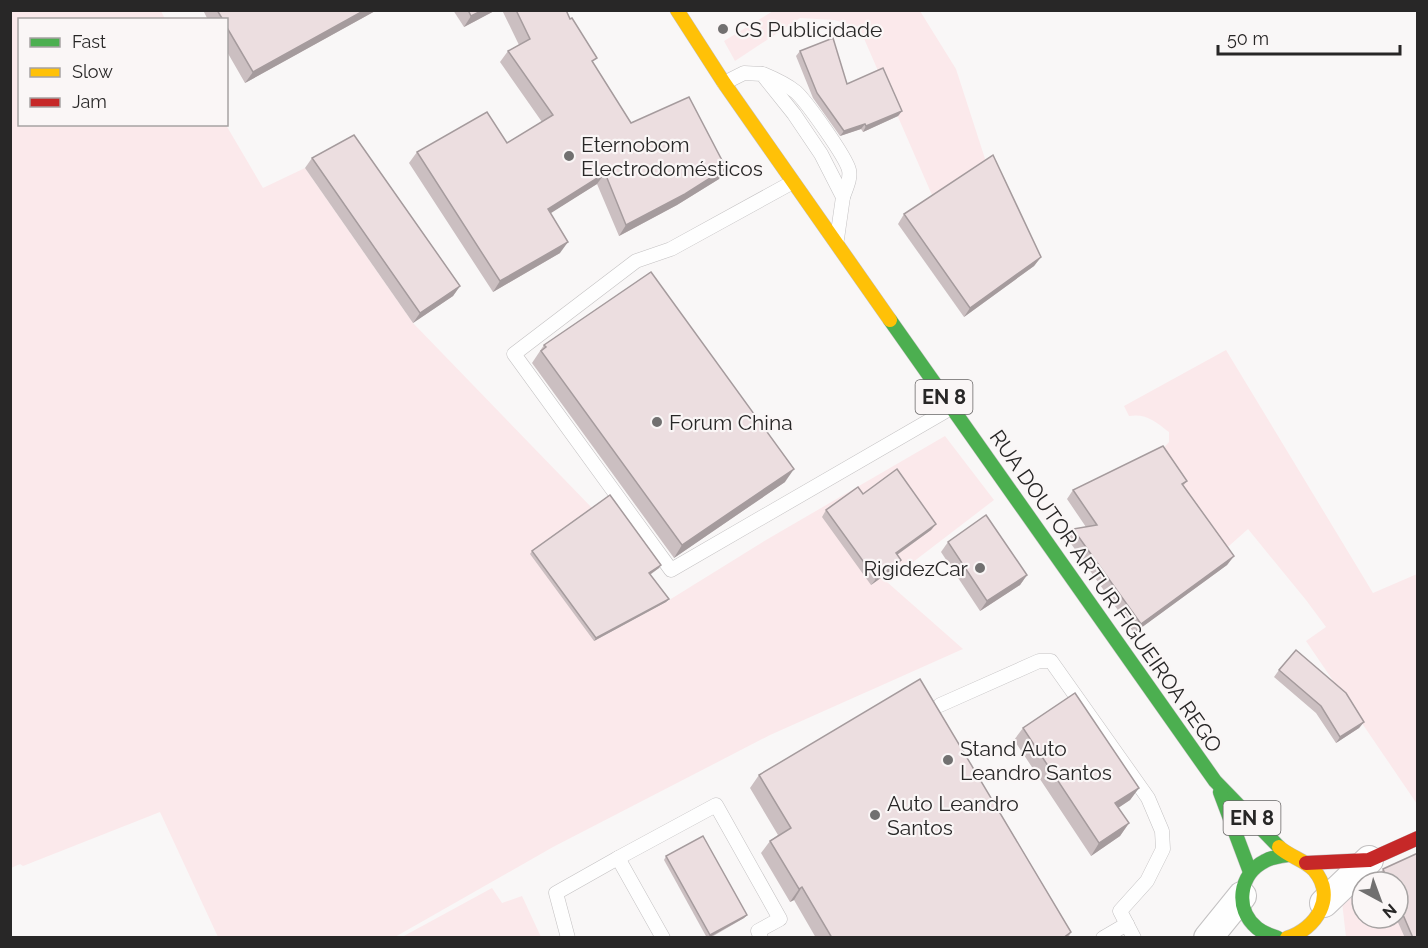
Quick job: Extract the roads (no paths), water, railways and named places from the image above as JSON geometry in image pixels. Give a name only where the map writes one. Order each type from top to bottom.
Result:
[{"type":"main road","name":"RUA DOUTOR ARTUR FIGUEIROA REGO","points":[[677,10],[723,83],[1215,781],[1288,855],[1306,863]]},
{"type":"main road","name":"RUA DOUTOR ARTUR FIGUEIROA REGO","points":[[1215,781],[1246,884],[1244,909],[1249,921],[1258,930],[1274,937],[1295,936],[1307,930],[1324,911]]},
{"type":"main road","points":[[1306,863],[1369,860],[1418,838]]},
{"type":"main road","name":"EN 8","points":[[1246,884],[1259,864],[1270,858],[1288,855]]},
{"type":"main road","points":[[1306,863],[1321,881],[1324,891],[1324,911]]},
{"type":"street","points":[[1324,911],[1369,860]]},
{"type":"street","points":[[1208,938],[1246,884]]},
{"type":"lane","points":[[723,83],[744,73],[762,74],[794,114],[821,154],[843,197],[836,244]]},
{"type":"lane","points":[[793,182],[671,249],[636,261],[514,354],[671,570],[951,408]]},
{"type":"lane","points":[[940,705],[1039,661],[1052,661],[1148,798],[1162,831],[1163,849],[1147,881],[1120,911],[1134,938]]},
{"type":"lane","points":[[568,938],[556,893],[716,805],[780,919],[758,931],[761,938]]},
{"type":"lane","points":[[618,858],[663,938]]},
{"type":"lane","points":[[1103,938],[1127,924]]},
{"type":"place","name":"CS Publicidade","points":[[723,29]]},
{"type":"place","name":"Eternobom Electrodomésticos","points":[[569,156]]},
{"type":"place","name":"Forum China","points":[[657,422]]},
{"type":"place","name":"RigidezCar","points":[[980,568]]},
{"type":"place","name":"Stand Auto Leandro Santos","points":[[948,760]]},
{"type":"place","name":"Auto Leandro Santos","points":[[875,815]]}]
